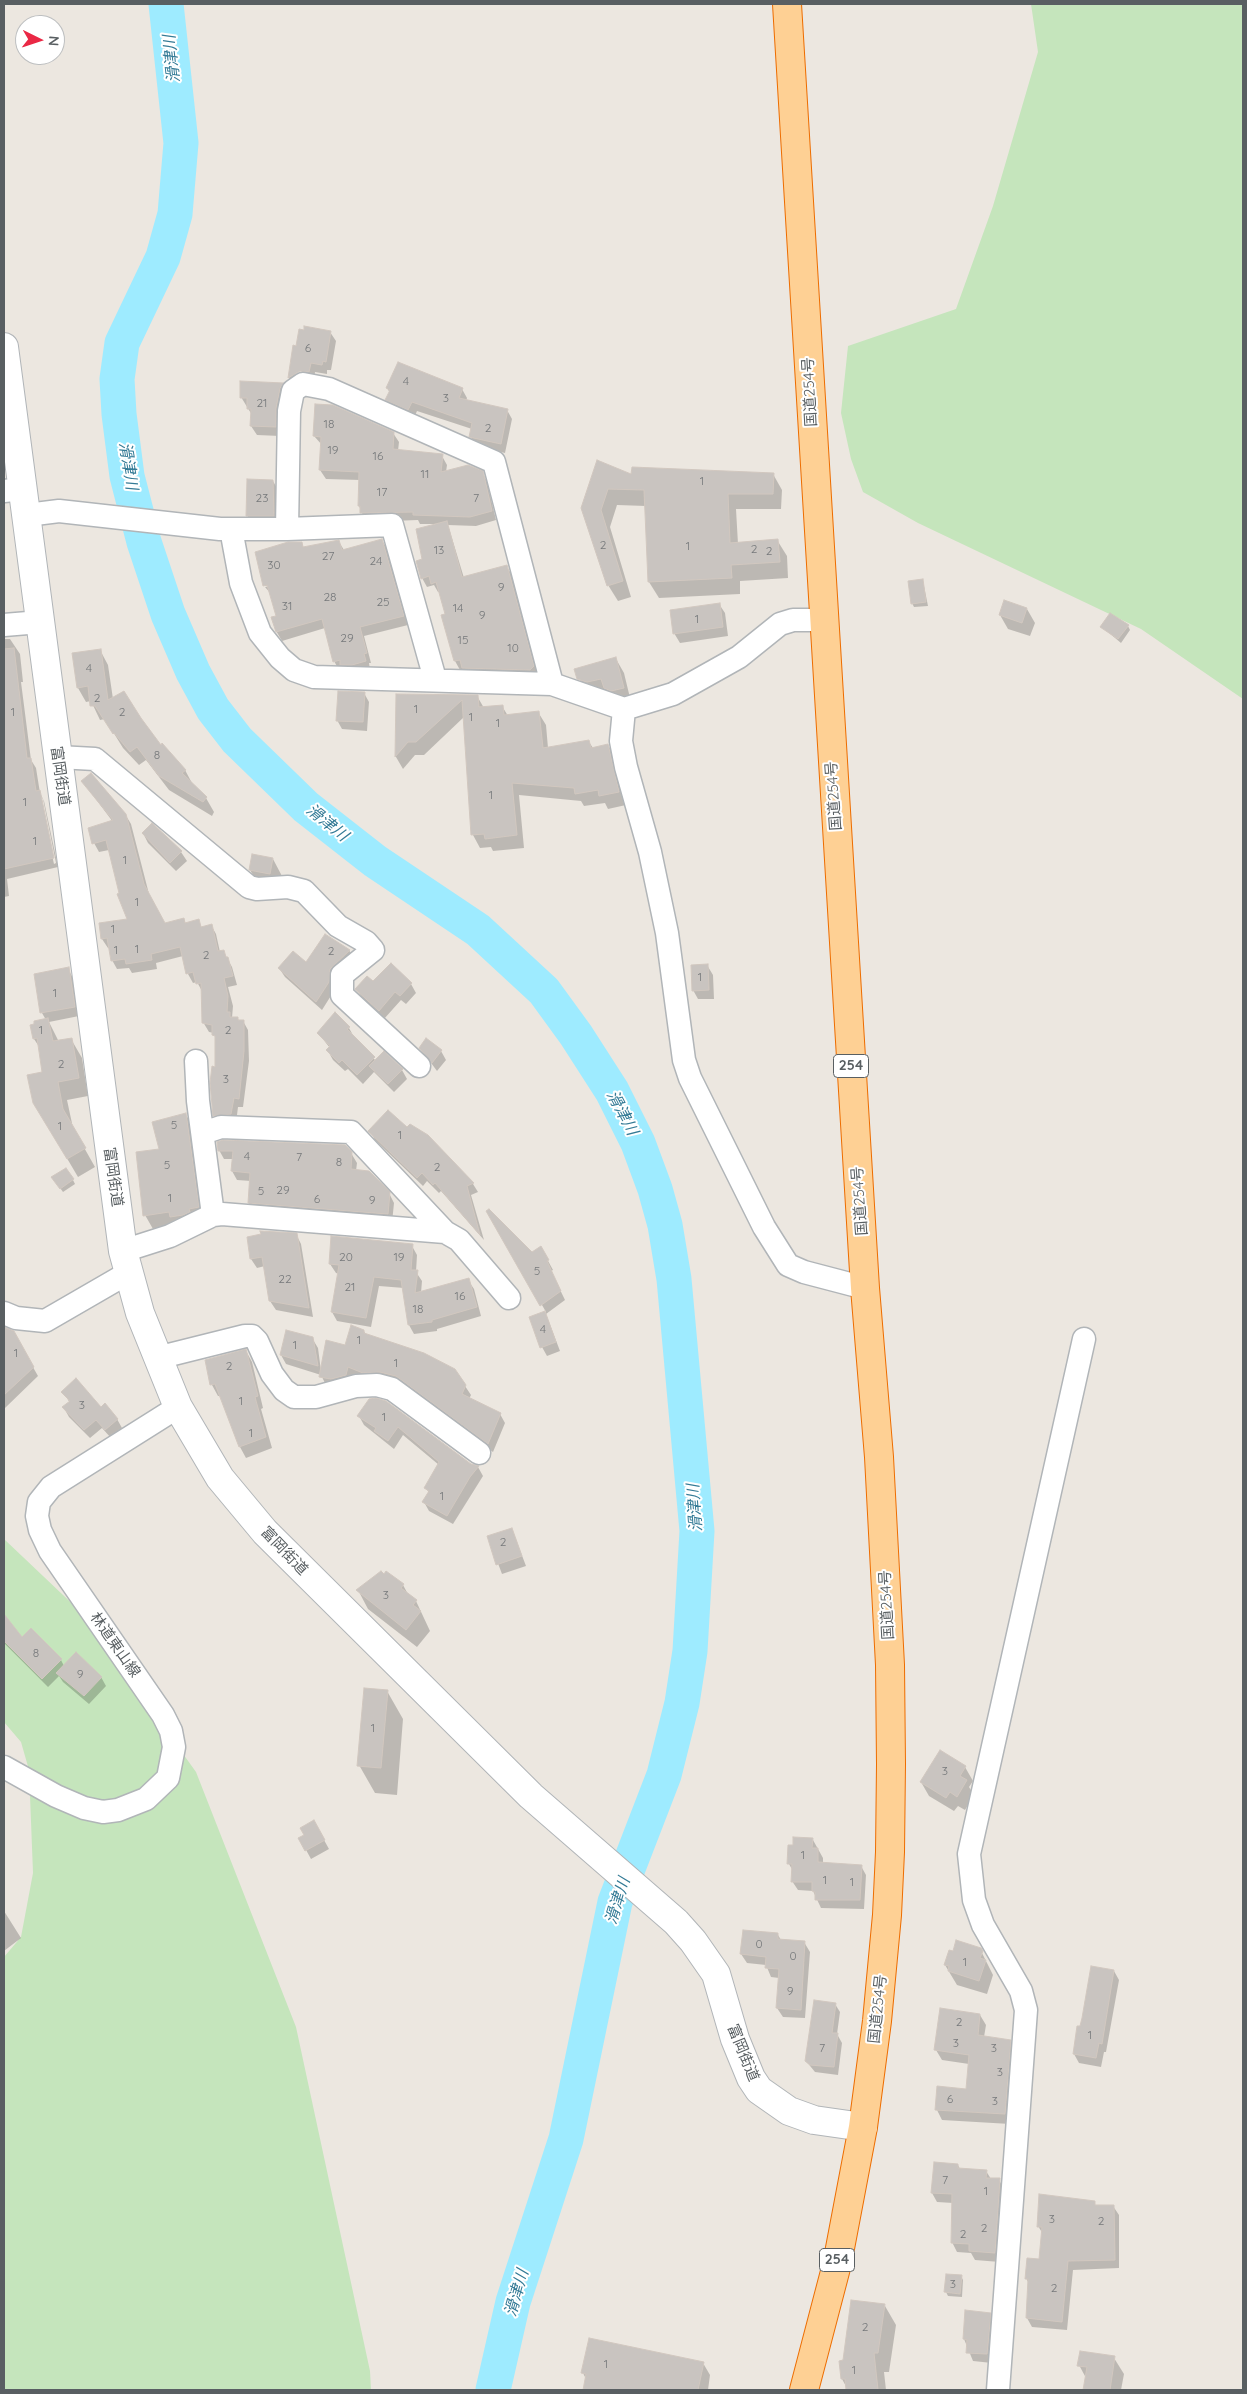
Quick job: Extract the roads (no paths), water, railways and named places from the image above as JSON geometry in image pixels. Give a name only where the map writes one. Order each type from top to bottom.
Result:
[{"type":"highway","name":"国道254号","points":[[787,4],[865,1288],[879,1457],[889,1655],[891,1764],[890,1852],[878,2021],[863,2127],[837,2264],[804,2390]]},
{"type":"street","name":"富岡街道","points":[[4,347],[18,498],[40,622],[125,1262],[157,1358],[178,1406],[220,1478],[265,1532],[531,1796],[582,1843],[670,1916],[694,1941],[716,1974],[735,2039],[750,2078],[759,2090],[789,2111],[814,2120],[863,2127]]},
{"type":"street","points":[[287,529],[289,411],[293,391],[303,384],[329,389],[494,462],[552,684]]},
{"type":"street","points":[[18,498],[64,512],[225,529],[392,525],[435,679]]},
{"type":"street","points":[[225,529],[241,582],[260,633],[280,658],[294,670],[314,677],[435,679],[552,684],[624,710],[674,694],[739,657],[780,624],[793,620],[824,620]]},
{"type":"street","points":[[4,625],[40,622]]},
{"type":"street","points":[[624,710],[621,741],[626,767],[650,852],[667,933],[684,1060],[690,1078],[764,1226],[788,1264],[804,1272],[865,1288]]},
{"type":"street","points":[[58,757],[94,759],[250,887],[257,889],[288,886],[304,891],[338,926],[366,942],[373,950],[342,975],[342,995],[420,1066]]},
{"type":"street","points":[[196,1061],[198,1101],[213,1215]]},
{"type":"street","points":[[203,1133],[221,1127],[350,1132],[445,1232],[459,1240],[510,1298]]},
{"type":"street","points":[[4,1313],[16,1318],[45,1321],[125,1262],[170,1236],[213,1215],[445,1232]]},
{"type":"street","points":[[157,1358],[245,1336],[252,1336],[257,1341],[272,1374],[284,1390],[294,1397],[316,1397],[356,1386],[376,1385],[392,1389],[479,1453]]},
{"type":"street","points":[[998,2390],[1026,2010],[1021,1991],[980,1917],[974,1900],[969,1854],[1084,1339]]},
{"type":"street","name":"林道東山線","points":[[4,1767],[56,1796],[84,1808],[103,1812],[118,1810],[146,1799],[168,1778],[174,1747],[171,1731],[163,1715],[50,1551],[40,1530],[37,1516],[39,1502],[51,1487],[178,1406]]},
{"type":"waterway","name":"滑津川","points":[[166,4],[181,143],[175,214],[163,257],[122,343],[117,379],[119,414],[127,476],[144,542],[168,614],[193,672],[213,709],[237,740],[306,807],[375,861],[478,930],[544,991],[576,1035],[612,1091],[638,1143],[655,1189],[665,1225],[674,1279],[697,1531],[690,1651],[682,1703],[664,1775],[615,1902],[566,2139],[513,2302],[493,2390]]}]
